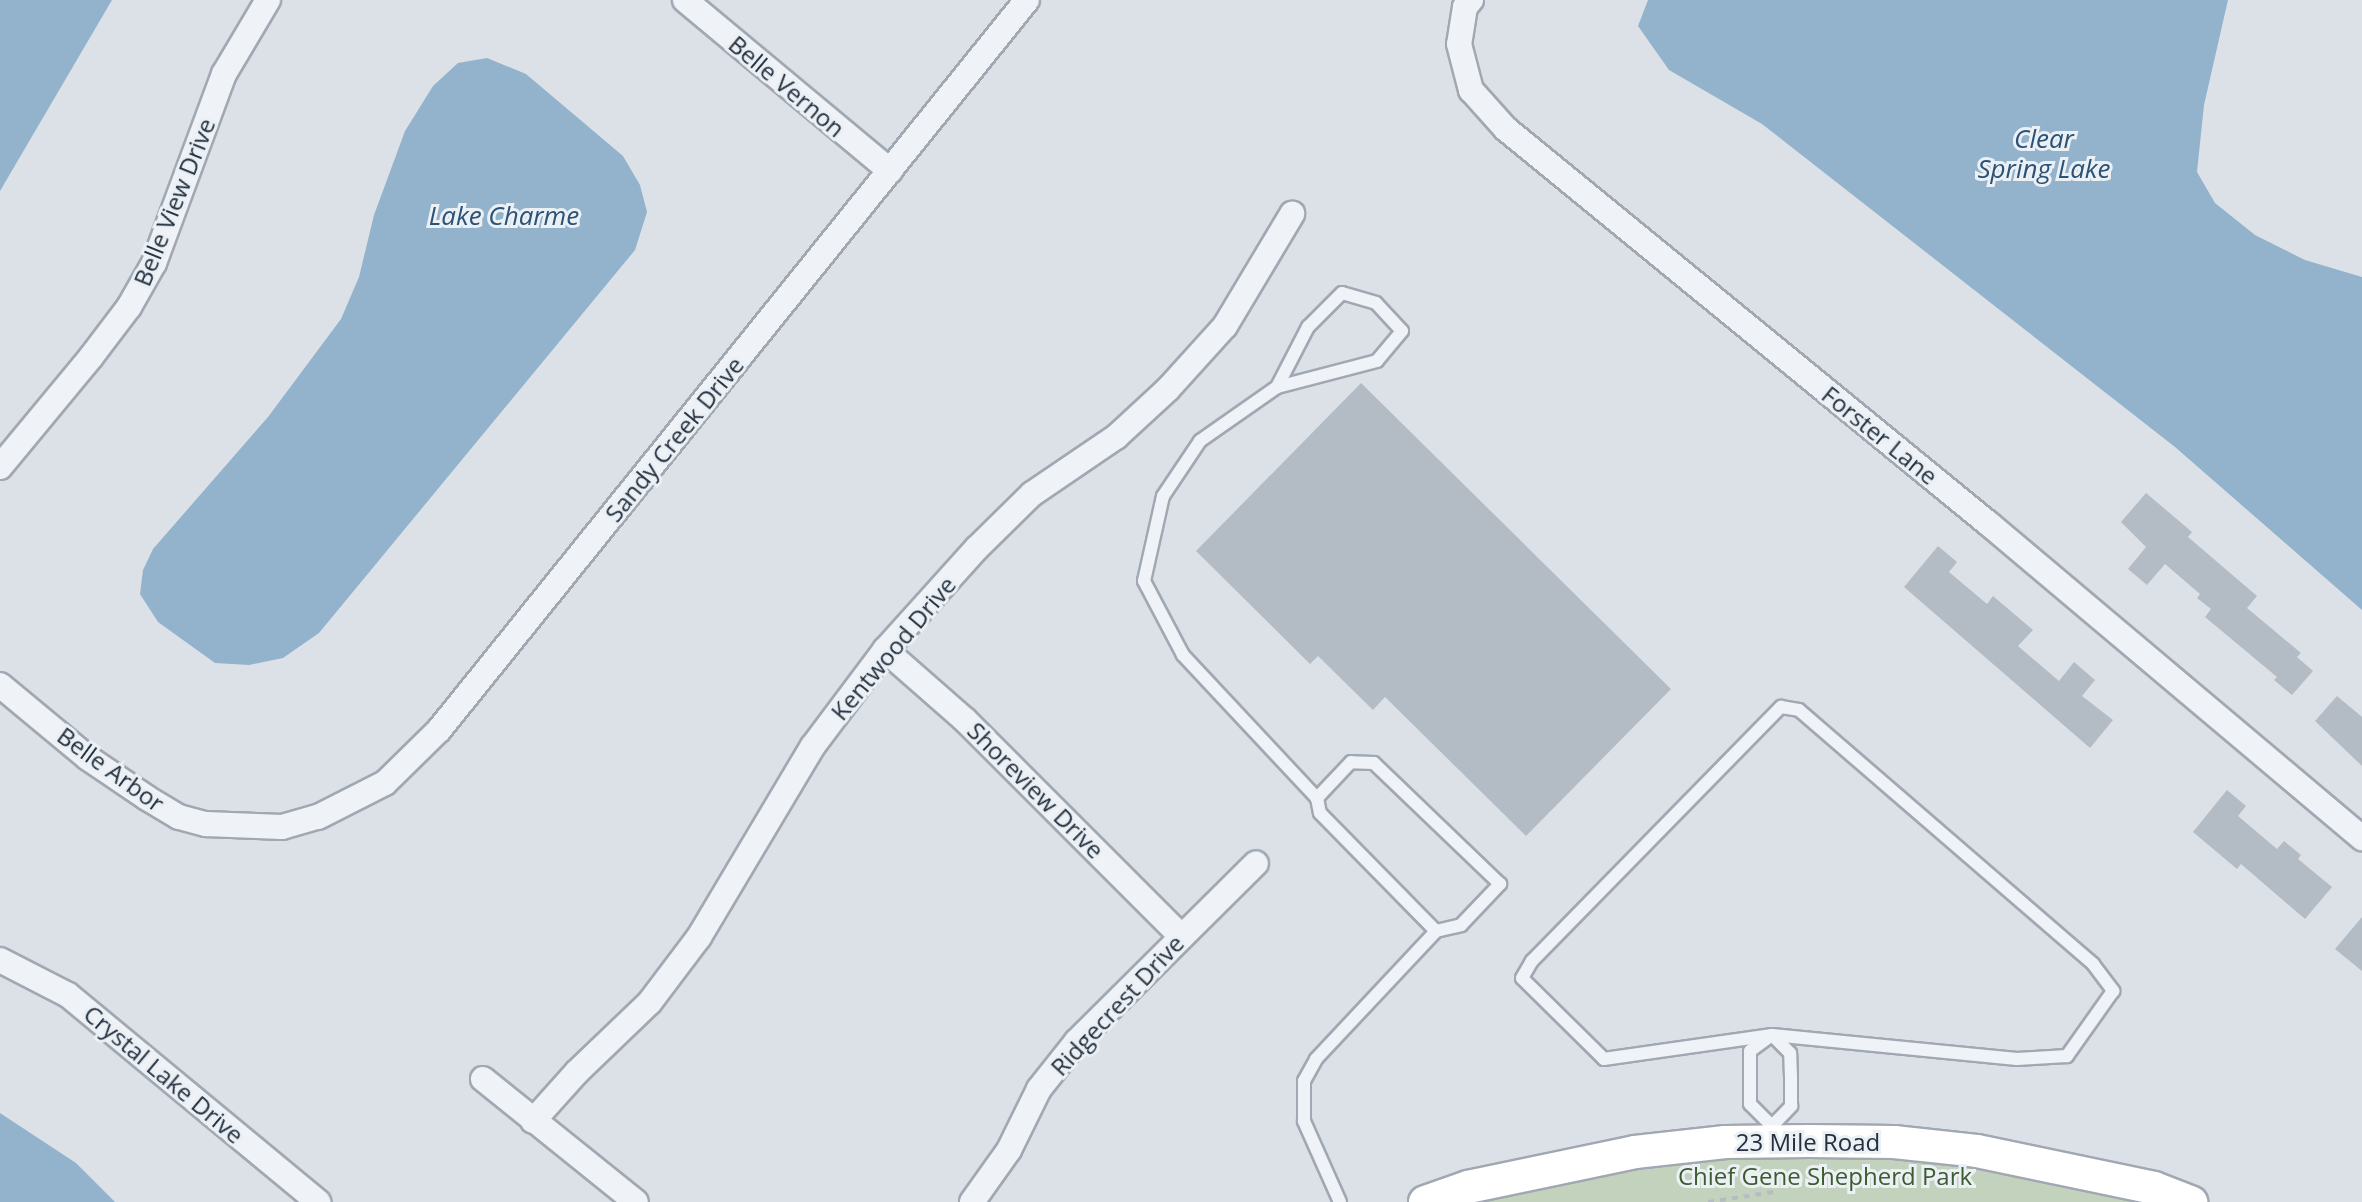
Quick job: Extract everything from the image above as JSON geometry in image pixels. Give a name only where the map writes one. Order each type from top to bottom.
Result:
[{"type":"main road","name":"23 Mile Road","points":[[1425,1202],[1468,1187],[1590,1159],[1772,1134],[1977,1151],[2140,1185],[2191,1202]]},
{"type":"street","name":"Belle View Drive","points":[[0,467],[129,307],[154,263],[224,74],[268,0]]},
{"type":"street","name":"Belle Vernon","points":[[685,0],[890,171]]},
{"type":"street","name":"Sandy Creek Drive","points":[[282,827],[351,803],[385,783],[430,740],[1027,0]]},
{"type":"street","name":"Forster Lane","points":[[1471,0],[1465,7],[1459,44],[1471,90],[1506,129],[1989,524],[2362,838]]},
{"type":"street","name":"Kentwood Drive","points":[[533,1121],[577,1072],[650,1002],[699,937],[813,746],[885,650],[977,548],[1032,494],[1116,437],[1168,389],[1225,326],[1292,214]]},
{"type":"street","name":"Shoreview Drive","points":[[885,650],[965,720],[1181,936]]},
{"type":"street","name":"Belle Arbor","points":[[0,685],[88,758],[179,817],[206,824],[282,827]]},
{"type":"street","name":"Ridgecrest Drive","points":[[972,1202],[1009,1150],[1039,1089],[1077,1041],[1256,863]]},
{"type":"street","name":"Crystal Lake Drive","points":[[0,960],[48,981],[68,995],[318,1202]]},
{"type":"street","points":[[483,1079],[636,1202]]},
{"type":"lane","points":[[1277,387],[1308,327],[1342,293],[1376,303],[1402,331],[1377,361],[1277,387],[1200,441],[1163,496],[1144,581],[1183,655],[1317,798],[1320,813],[1329,825],[1436,931]]},
{"type":"lane","points":[[1772,1035],[1604,1059],[1522,978],[1532,961],[1781,707],[1799,710],[2093,964],[2113,991],[2067,1056],[2017,1059],[1772,1035],[1750,1051],[1750,1104],[1772,1134],[1791,1106],[1790,1053],[1772,1035]]},
{"type":"lane","points":[[1317,798],[1351,762],[1374,763],[1500,884],[1461,925],[1436,931],[1316,1059],[1304,1081],[1304,1121],[1340,1202]]},
{"type":"path","points":[[1708,1202],[1773,1192]]},
{"type":"green space","name":"Chief Gene Shepherd Park","points":[[1897,1152],[2165,1202],[1485,1202],[1565,1183],[1726,1153]]},
{"type":"water","points":[[0,0],[112,0],[0,191]]},
{"type":"water","name":"Clear Spring Lake","points":[[1648,0],[2228,0],[2204,105],[2197,172],[2215,203],[2255,235],[2305,260],[2362,277],[2362,610],[2175,447],[1762,124],[1669,70],[1638,26]]},
{"type":"water","name":"Lake Charme","points":[[487,58],[526,74],[623,156],[640,185],[647,212],[635,250],[319,633],[283,658],[249,665],[215,663],[158,622],[140,594],[143,570],[153,549],[268,417],[341,319],[359,277],[374,215],[405,131],[433,86],[458,63]]},
{"type":"water","points":[[0,1113],[76,1163],[115,1202],[0,1202]]},
{"type":"building","points":[[1361,383],[1671,689],[1526,836],[1385,697],[1373,710],[1318,656],[1310,664],[1196,551]]},
{"type":"building","points":[[2146,493],[2192,532],[2188,537],[2257,596],[2247,608],[2301,653],[2297,657],[2313,671],[2292,695],[2274,680],[2277,677],[2205,617],[2211,609],[2197,598],[2200,594],[2165,564],[2147,585],[2128,569],[2146,547],[2121,522]]},
{"type":"building","points":[[1938,546],[1957,562],[1949,572],[1987,604],[1993,596],[2033,630],[2018,646],[2059,681],[2074,662],[2095,680],[2082,696],[2113,720],[2090,748],[1904,587]]},
{"type":"building","points":[[2337,696],[2362,717],[2362,766],[2315,721]]},
{"type":"building","points":[[2227,790],[2246,806],[2238,816],[2277,849],[2284,841],[2301,855],[2298,859],[2332,887],[2305,919],[2241,864],[2237,869],[2193,832]]},
{"type":"building","points":[[2362,917],[2362,971],[2335,949]]}]
